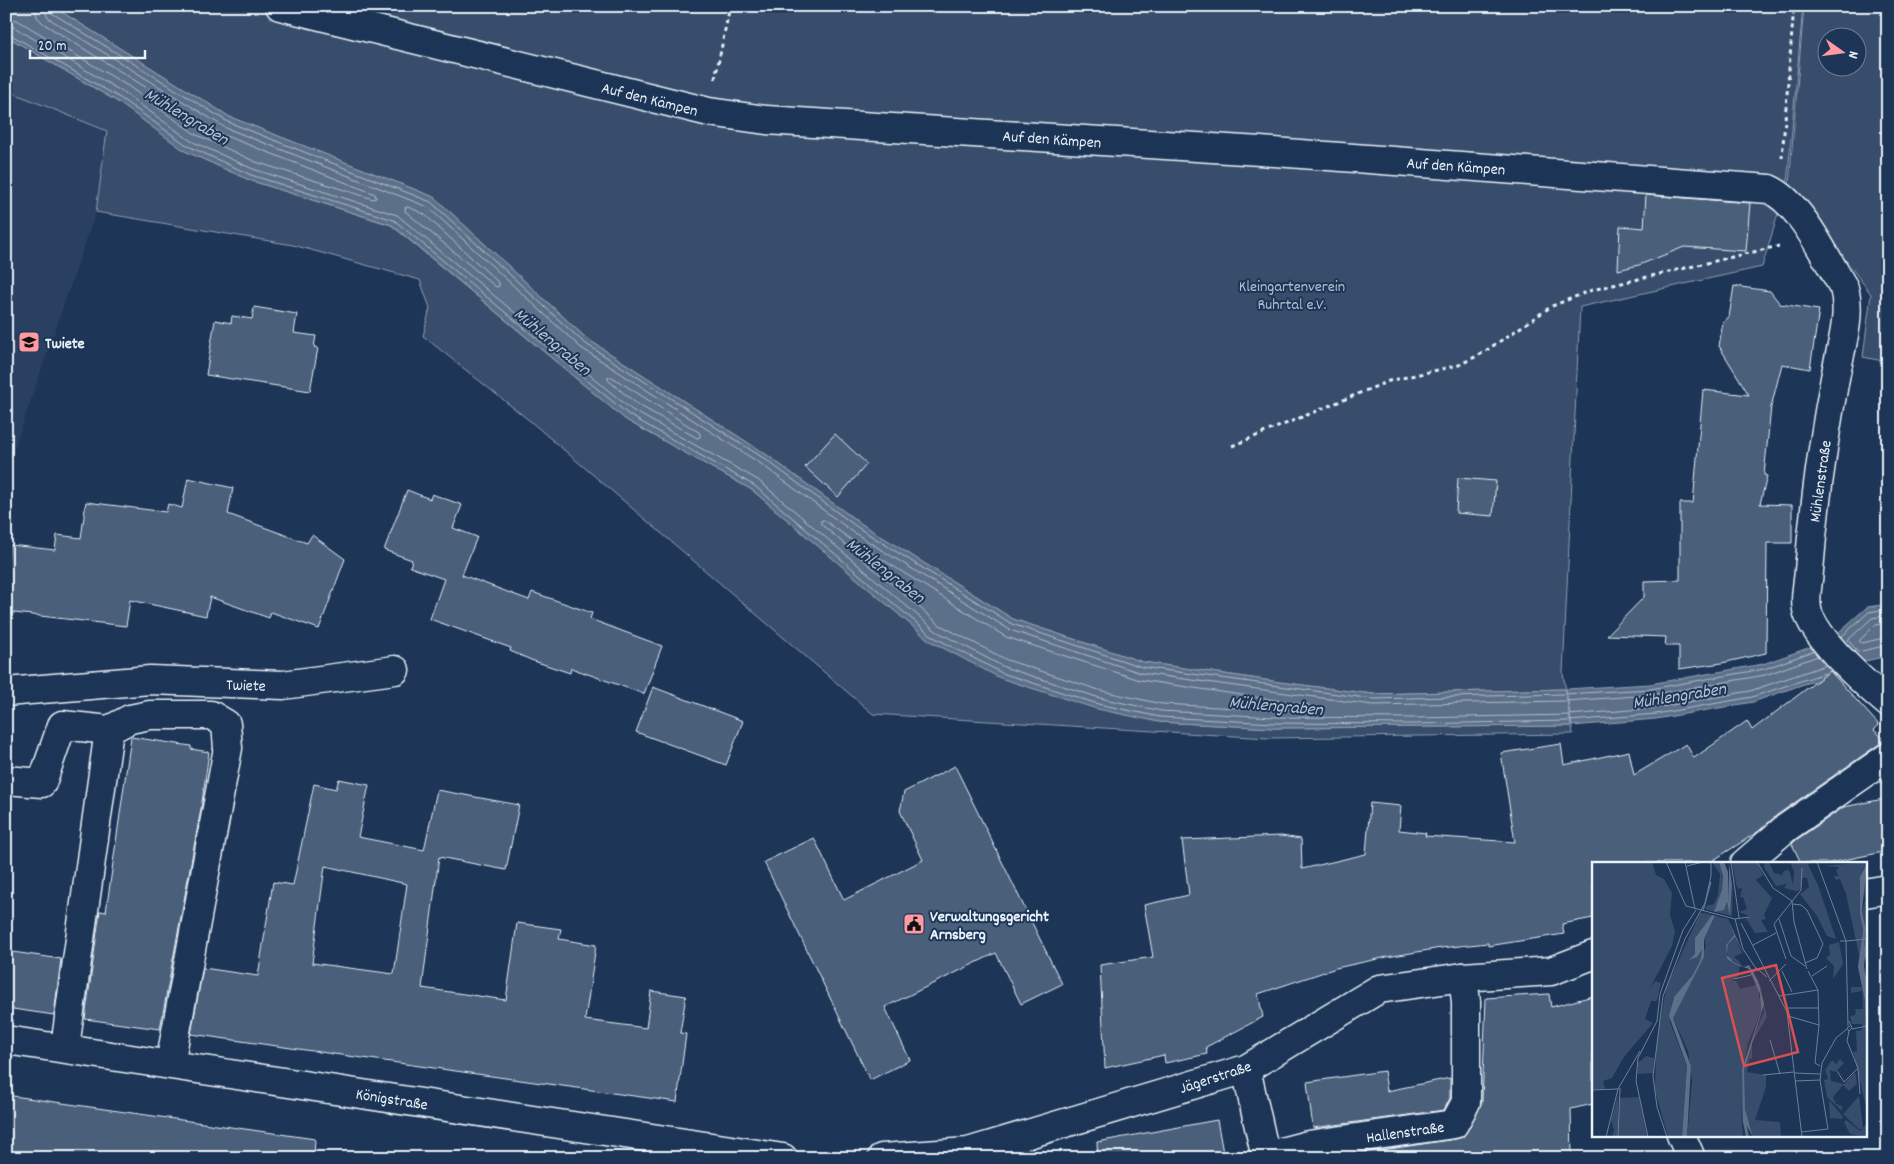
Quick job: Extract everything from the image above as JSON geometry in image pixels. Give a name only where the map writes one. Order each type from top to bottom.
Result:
[{"type":"street","name":"Auf den Kämpen","points":[[280,6],[709,112],[766,120],[1260,151],[1731,185],[1769,189],[1780,194]]},
{"type":"street","points":[[1780,194],[1792,206],[1813,238]]},
{"type":"street","name":"Mühlenstraße","points":[[1813,238],[1844,288],[1847,313],[1832,394],[1812,531],[1806,602],[1809,615],[1818,631],[1861,679],[1888,703]]},
{"type":"street","name":"Twiete","points":[[6,692],[150,680],[283,685],[395,670]]},
{"type":"street","points":[[6,780],[42,783],[62,725],[109,730],[130,719],[150,715],[211,715],[226,724],[228,748],[170,1064]]},
{"type":"street","points":[[64,1047],[109,730]]},
{"type":"street","points":[[1746,862],[1786,828],[1888,757]]},
{"type":"street","points":[[1866,893],[1888,889]]},
{"type":"street","name":"Jägerstraße","points":[[882,1158],[967,1155],[1246,1069],[1379,989],[1463,977],[1551,971],[1592,955]]},
{"type":"street","name":"Hallenstraße","points":[[1246,1069],[1266,1157],[1308,1145],[1454,1124],[1466,1102],[1466,1002],[1463,977]]},
{"type":"street","name":"Königstraße","points":[[6,1040],[64,1047],[778,1158]]},
{"type":"street","points":[[1681,1136],[1691,1158]]},
{"type":"street","points":[[778,1158],[783,1158]]},
{"type":"path","points":[[709,112],[730,6]]},
{"type":"path","points":[[1780,194],[1794,6]]},
{"type":"path","points":[[1232,446],[1389,381],[1459,365],[1481,354],[1552,306],[1570,297],[1592,290],[1813,238]]},
{"type":"shaded area","name":"Twiete","points":[[6,90],[107,130],[96,212],[6,472]]},
{"type":"green space","name":"Kleingartenverein Ruhrtal e.V.","points":[[52,6],[1803,6],[1787,184],[1762,267],[1580,307],[1563,673],[1573,734],[1268,738],[873,714],[530,421],[423,336],[430,308],[420,280],[293,245],[96,212],[107,131],[6,90],[6,36],[118,102],[185,151],[249,180],[391,225],[626,420],[752,490],[930,641],[1000,677],[1159,722],[1274,728],[1570,726],[1564,689],[1373,694],[1143,662],[1013,619],[860,523],[767,455],[586,338],[434,197],[230,117]]},
{"type":"green space","points":[[1804,6],[1888,6],[1888,362],[1863,357],[1871,294],[1789,184]]},
{"type":"water","name":"Mühlengraben","points":[[6,6],[52,6],[230,117],[434,197],[586,338],[767,455],[860,523],[1013,619],[1143,662],[1373,694],[1565,689],[1571,726],[1274,728],[1159,722],[1097,709],[1000,678],[930,641],[752,490],[626,420],[392,225],[249,180],[185,151],[118,102],[6,36]]},
{"type":"water","points":[[1888,604],[1888,656],[1865,661],[1855,667],[1831,639],[1867,607]]},
{"type":"water","name":"Mühlengraben","points":[[1822,643],[1838,675],[1804,684],[1753,702],[1656,719],[1572,726],[1566,689],[1650,684],[1763,664]]},
{"type":"building","points":[[1646,195],[1750,203],[1746,251],[1684,247],[1639,265],[1618,270],[1620,226],[1644,228]]},
{"type":"building","points":[[1734,286],[1770,291],[1780,304],[1819,310],[1810,369],[1782,364],[1771,407],[1764,475],[1767,476],[1760,504],[1792,505],[1792,543],[1767,543],[1766,653],[1722,663],[1679,669],[1679,646],[1665,646],[1666,637],[1607,635],[1644,597],[1644,581],[1680,580],[1680,503],[1693,503],[1703,390],[1749,395],[1719,346],[1723,322],[1729,317]]},
{"type":"building","points":[[254,307],[297,314],[294,333],[316,336],[314,347],[318,348],[310,391],[206,375],[215,320],[231,323],[232,316],[252,319]]},
{"type":"building","points":[[835,434],[867,464],[838,497],[805,467]]},
{"type":"building","points":[[188,478],[233,488],[228,514],[307,543],[312,535],[345,559],[319,629],[271,612],[269,618],[210,597],[206,616],[130,600],[126,626],[6,612],[6,580],[10,545],[55,550],[57,535],[81,538],[86,502],[166,512],[168,504],[182,508]]},
{"type":"building","points":[[1458,478],[1496,481],[1493,516],[1456,513]]},
{"type":"building","points":[[407,490],[430,499],[432,494],[462,505],[453,528],[477,537],[462,575],[529,600],[532,592],[592,613],[590,619],[662,646],[644,694],[571,668],[570,673],[531,660],[510,651],[511,648],[430,619],[444,579],[410,567],[412,560],[384,550]]},
{"type":"building","points":[[1830,671],[1879,725],[1874,730],[1885,740],[1777,815],[1759,831],[1711,862],[1592,862],[1592,918],[1562,924],[1564,934],[1488,946],[1488,943],[1441,948],[1336,968],[1258,994],[1263,1017],[1206,1047],[1207,1054],[1165,1063],[1164,1055],[1105,1068],[1100,965],[1153,957],[1144,905],[1189,895],[1182,840],[1281,836],[1301,839],[1302,869],[1366,854],[1370,803],[1401,806],[1399,830],[1426,833],[1425,836],[1515,842],[1501,753],[1561,744],[1564,765],[1629,751],[1634,775],[1686,744],[1694,758],[1747,721],[1752,730]]},
{"type":"building","points":[[653,687],[743,721],[726,765],[636,732]]},
{"type":"building","points":[[131,737],[191,746],[191,749],[209,752],[201,809],[160,1029],[85,1019],[100,911],[106,912]]},
{"type":"building","name":"Verwaltungsgericht Arnsberg","points":[[955,766],[1062,984],[1021,1004],[996,953],[885,1007],[910,1060],[870,1080],[764,862],[814,838],[844,900],[923,860],[900,811],[904,792]]},
{"type":"building","points":[[339,779],[369,785],[358,837],[424,850],[437,790],[519,805],[506,870],[439,857],[422,988],[506,1000],[517,923],[561,929],[559,939],[596,945],[585,1020],[646,1028],[651,991],[686,996],[680,1033],[686,1034],[677,1102],[191,1034],[203,968],[258,976],[273,882],[293,885],[314,784],[336,789]],"holes":[[[325,866],[407,884],[394,974],[312,963]]]},
{"type":"building","points":[[1888,798],[1888,851],[1834,862],[1801,862],[1792,844],[1844,807]]},
{"type":"building","points":[[6,951],[61,959],[54,1015],[6,1008]]},
{"type":"building","points":[[1549,994],[1551,1007],[1592,996],[1592,1104],[1571,1109],[1572,1158],[1329,1158],[1463,1137],[1482,1102],[1486,998]]},
{"type":"building","points":[[1384,1071],[1387,1091],[1450,1078],[1450,1098],[1444,1110],[1313,1128],[1307,1082]]},
{"type":"building","points":[[6,1095],[315,1139],[314,1158],[6,1158]]},
{"type":"building","points":[[1217,1120],[1224,1158],[1098,1158],[1097,1142]]},
{"type":"place","name":"Twiete","points":[[29,342]]},
{"type":"place","name":"Verwaltungsgericht Arnsberg","points":[[914,924]]}]
